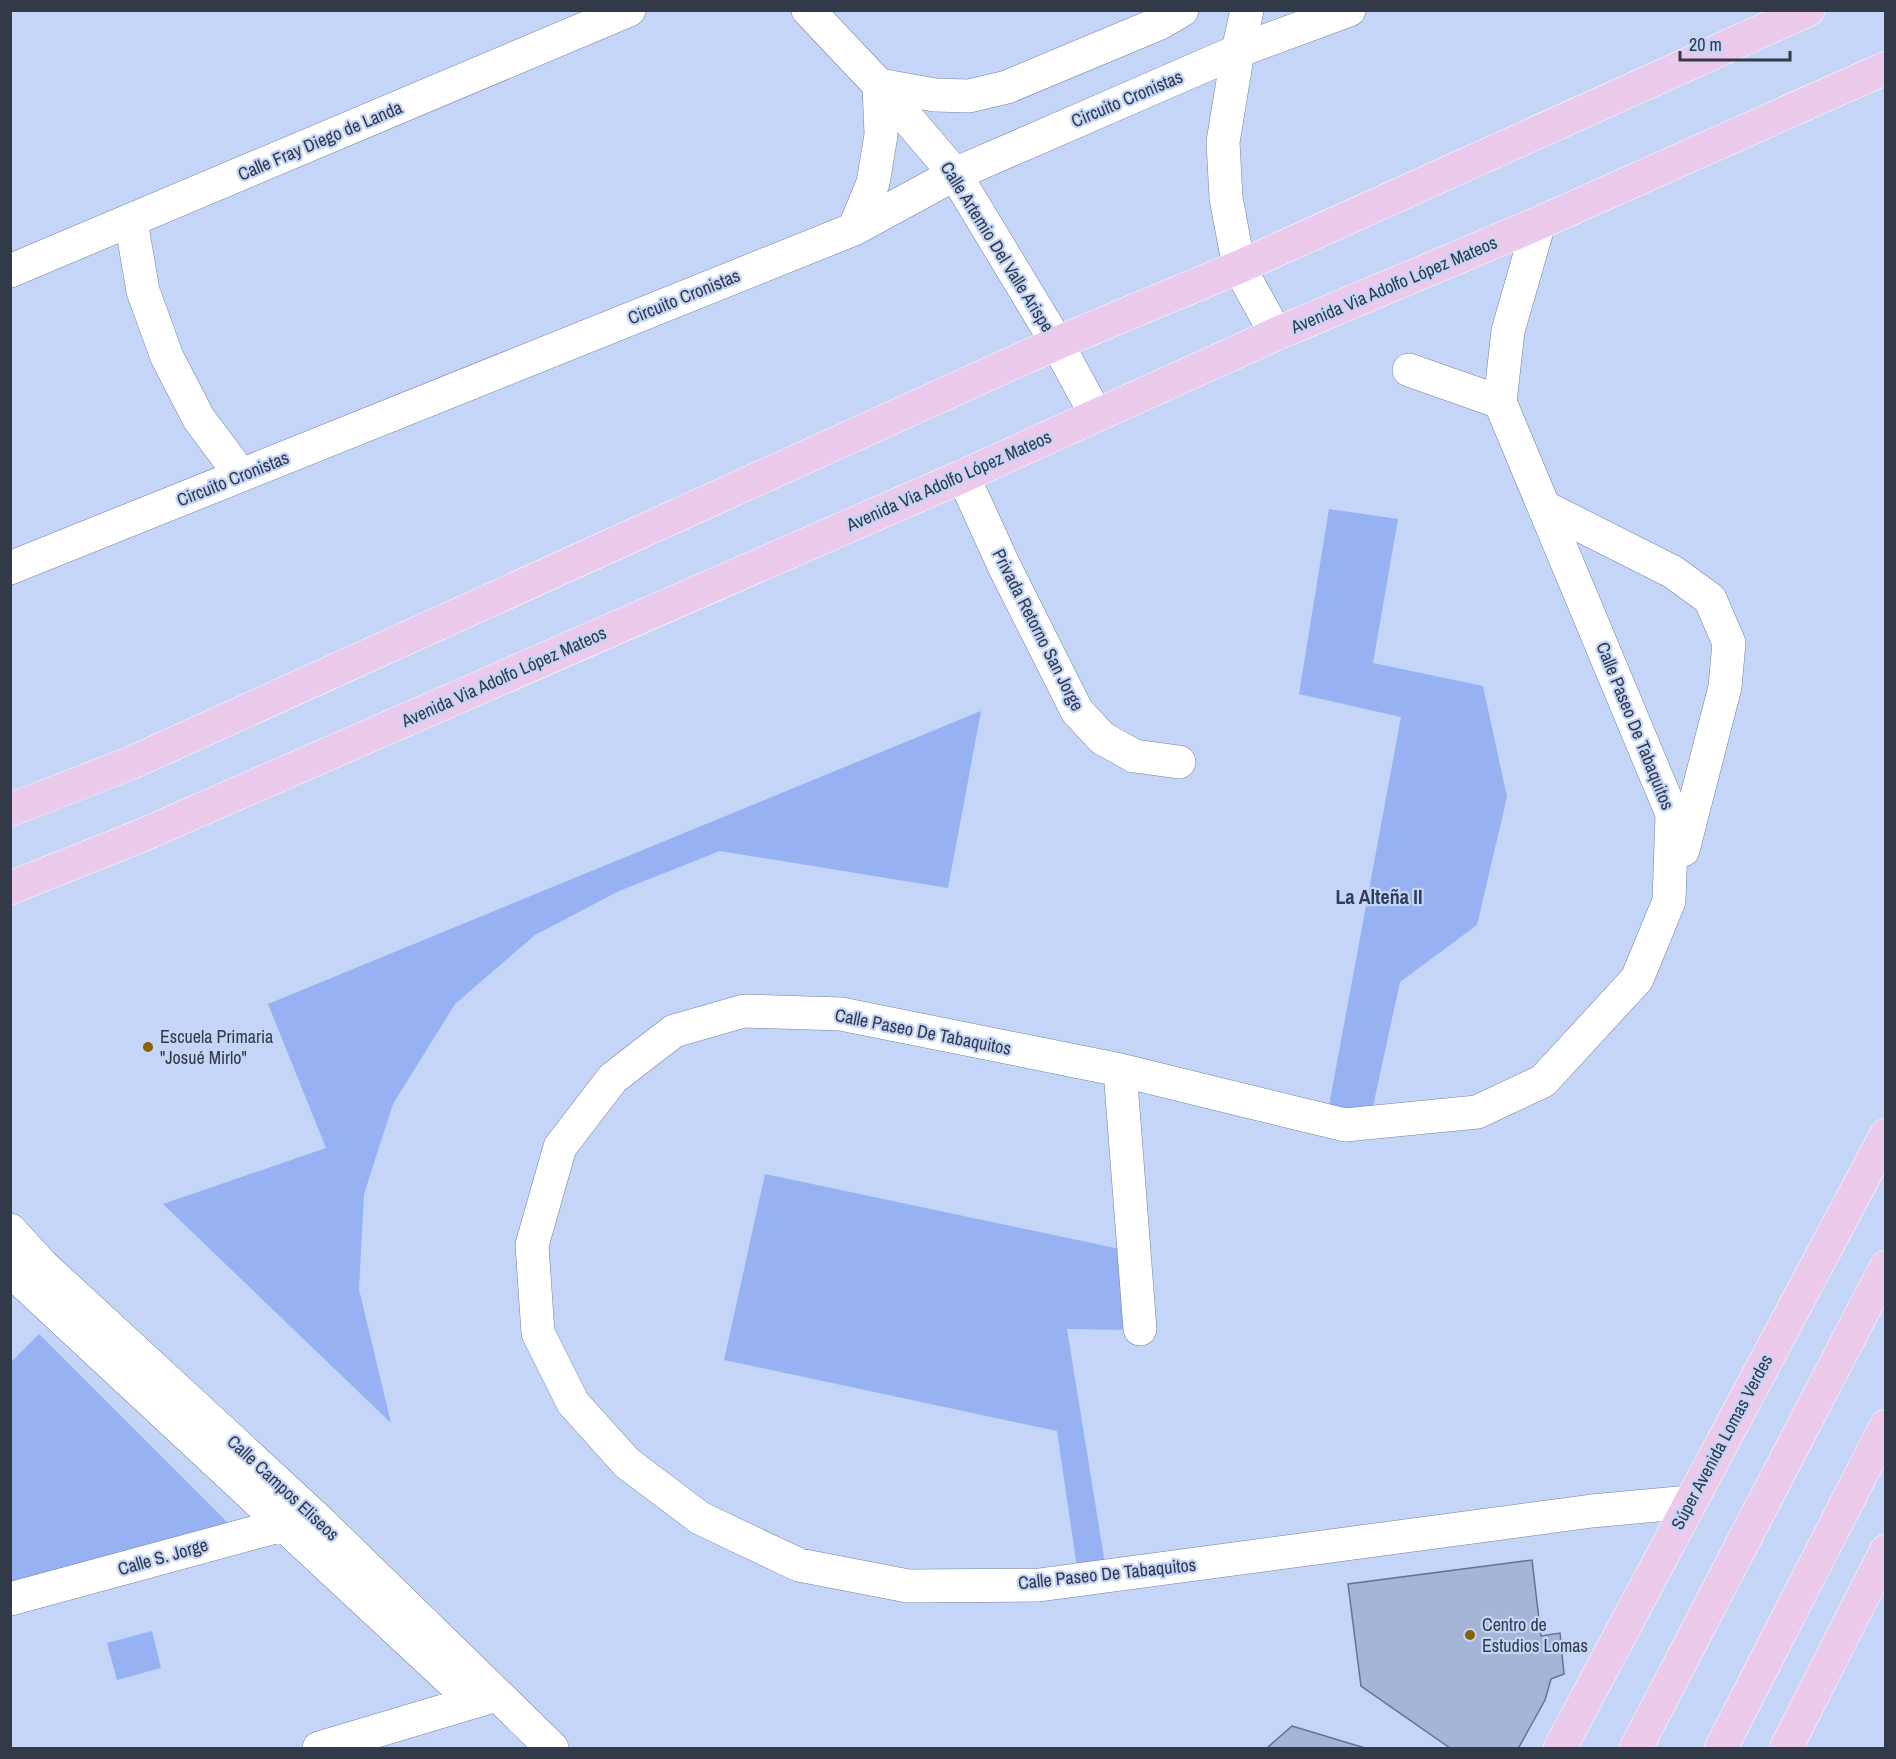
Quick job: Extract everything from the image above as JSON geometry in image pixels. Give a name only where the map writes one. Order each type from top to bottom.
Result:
[{"type":"main road","points":[[10,810],[131,763],[1057,343],[1239,267],[1808,10]]},
{"type":"main road","name":"Avenida Via Adolfo López Mateos","points":[[10,888],[138,837],[963,476],[1276,334],[1539,223],[1886,68]]},
{"type":"main road","name":"Súper Avenida Lomas Verdes","points":[[1560,1749],[1886,1135]]},
{"type":"main road","points":[[1636,1749],[1886,1267]]},
{"type":"main road","points":[[1720,1749],[1883,1435]]},
{"type":"main road","points":[[1786,1749],[1886,1551]]},
{"type":"street","name":"Calle Fray Diego de Landa","points":[[10,271],[131,222],[629,10]]},
{"type":"street","name":"Calle Artemio Del Valle Arispe","points":[[808,10],[879,85],[955,174],[1057,343],[1096,414]]},
{"type":"street","points":[[854,229],[873,183],[881,135],[879,85],[935,95],[969,96],[1007,87],[1160,23],[1182,10]]},
{"type":"street","points":[[1247,10],[1223,142],[1226,198],[1239,267],[1276,334]]},
{"type":"street","name":"Circuito Cronistas","points":[[10,568],[854,229],[955,174],[1238,51],[1349,10]]},
{"type":"street","points":[[131,222],[143,291],[167,357],[199,419],[241,475]]},
{"type":"street","name":"Calle Paseo De Tabaquitos","points":[[1539,223],[1508,331],[1500,402],[1672,814],[1669,901],[1637,979],[1543,1081],[1477,1112],[1345,1125],[1120,1070],[841,1014],[744,1011],[674,1031],[613,1078],[560,1147],[532,1245],[538,1334],[573,1403],[627,1462],[700,1518],[799,1565],[908,1586],[1039,1585],[1581,1512],[1690,1502]]},
{"type":"street","points":[[1409,370],[1500,402]]},
{"type":"street","name":"Privada Retorno San Jorge","points":[[963,476],[1005,568],[1077,711],[1102,738],[1134,756],[1179,762]]},
{"type":"street","points":[[1544,507],[1673,572],[1710,599],[1729,643],[1725,687],[1669,901]]},
{"type":"street","points":[[1120,1070],[1140,1329]]},
{"type":"street","name":"Calle Campos Eliseos","points":[[10,1230],[22,1279],[282,1524],[486,1698],[552,1749]]},
{"type":"street","name":"Calle Campos Eliseos","points":[[22,1279],[315,1517],[486,1698],[520,1749]]},
{"type":"street","name":"Calle S. Jorge","points":[[10,1599],[282,1524],[315,1517]]},
{"type":"street","points":[[319,1749],[486,1698]]},
{"type":"shaded area","points":[[1329,509],[1398,519],[1373,663],[1483,686],[1507,797],[1477,925],[1400,982],[1372,1111],[1328,1111],[1401,717],[1299,694]]},
{"type":"shaded area","points":[[981,711],[948,888],[720,851],[619,891],[535,935],[455,1004],[393,1104],[364,1194],[359,1289],[391,1423],[163,1204],[326,1148],[268,1004]]},
{"type":"shaded area","points":[[765,1174],[1120,1249],[1128,1330],[1067,1329],[1105,1564],[1077,1568],[1057,1431],[724,1360]]},
{"type":"shaded area","points":[[39,1334],[233,1528],[11,1590],[11,1362]]},
{"type":"shaded area","points":[[152,1631],[161,1668],[117,1680],[107,1643]]},
{"type":"building","name":"Centro de Estudios Lomas","points":[[1532,1560],[1541,1636],[1560,1633],[1564,1674],[1551,1679],[1545,1700],[1519,1747],[1450,1748],[1361,1686],[1348,1584]]},
{"type":"building","points":[[1292,1726],[1365,1748],[1267,1748]]},
{"type":"place","name":"Escuela Primaria \"Josué Mirlo\"","points":[[148,1047]]},
{"type":"place","name":"Centro de Estudios Lomas","points":[[1470,1635]]},
{"type":"district","name":"La Alteña II","points":[[1379,897]]}]
